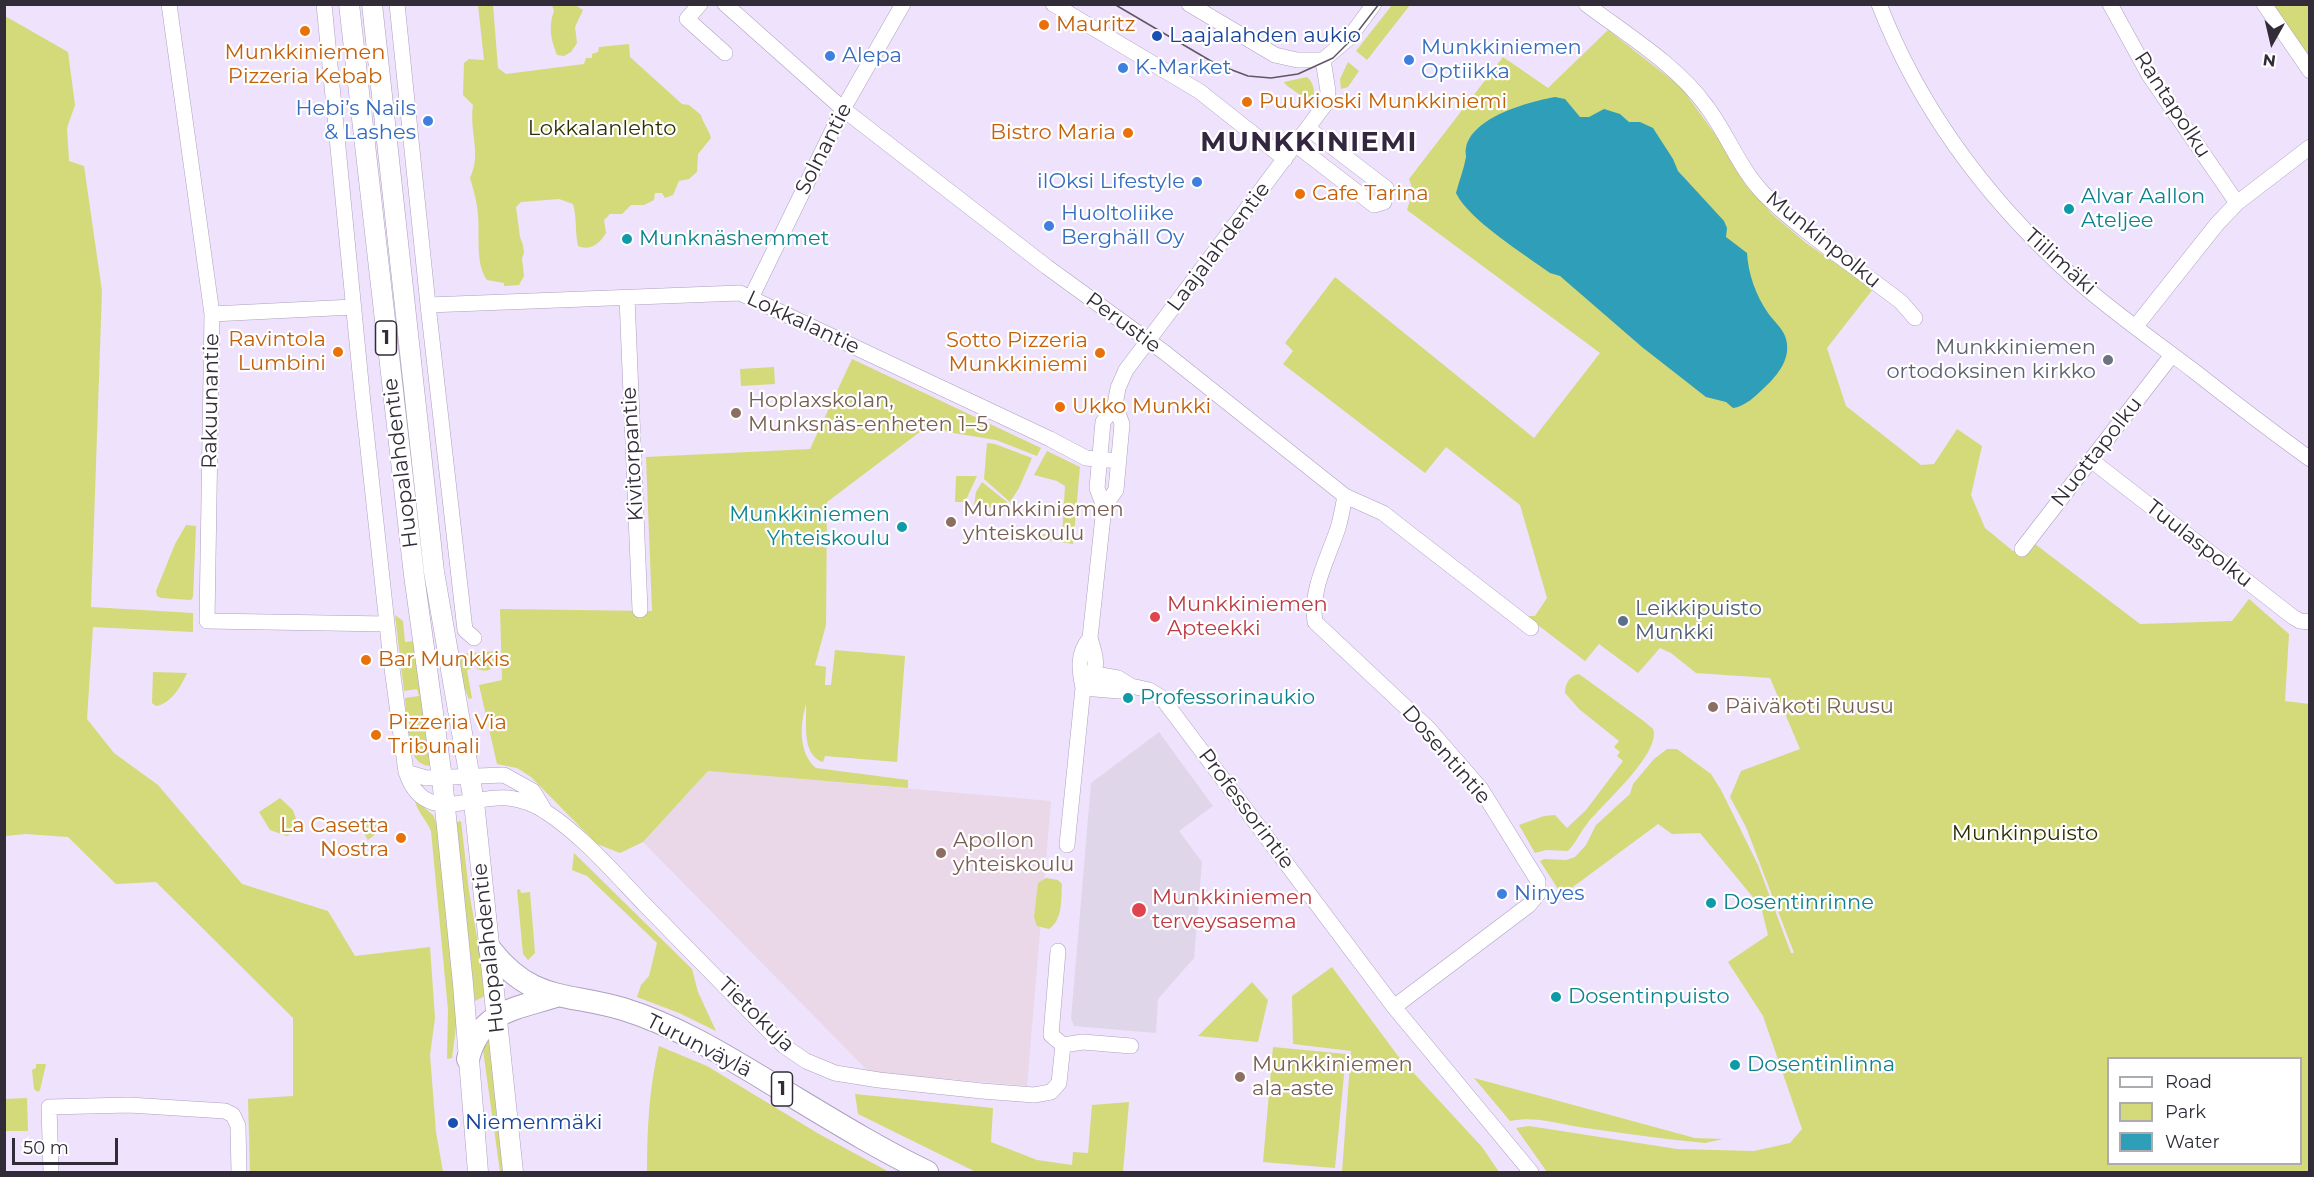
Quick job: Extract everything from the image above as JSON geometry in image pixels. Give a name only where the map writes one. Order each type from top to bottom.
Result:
[{"type":"highway","name":"1","points":[[490,949],[513,975],[556,996]]},
{"type":"highway","points":[[468,1059],[476,1036],[497,1015],[556,996]]},
{"type":"highway","name":"Turunväylä","points":[[556,996],[621,1009],[654,1020],[737,1063],[882,1150],[927,1173]]},
{"type":"main road","name":"Huopalahdentie","points":[[349,4],[414,575],[442,778],[478,1173]]},
{"type":"main road","name":"Huopalahdentie","points":[[372,4],[434,572],[474,802],[513,1173]]},
{"type":"street","name":"Rakuunantie","points":[[169,4],[212,314],[207,621],[387,624]]},
{"type":"street","name":"Huopalahdentie","points":[[324,4],[353,307],[387,624],[406,772],[410,785],[418,794],[445,806]]},
{"type":"street","name":"Huopalahdentie","points":[[397,4],[428,305],[469,634],[450,654]]},
{"type":"street","points":[[700,4],[687,20],[725,53]]},
{"type":"street","name":"Perustie","points":[[725,4],[843,109],[1047,267],[1148,340],[1345,496],[1383,513],[1531,628]]},
{"type":"street","name":"Solnantie","points":[[751,298],[843,109],[903,4]]},
{"type":"street","points":[[1053,4],[1199,91],[1285,159]]},
{"type":"street","points":[[1189,4],[1275,55],[1297,60],[1323,60],[1349,38],[1374,4]]},
{"type":"street","name":"Munkinpolku","points":[[1586,4],[1671,69],[1691,89],[1707,107],[1738,160],[1763,193],[1790,218],[1901,302],[1916,318]]},
{"type":"street","name":"Tiilimäki","points":[[1879,4],[1912,77],[1951,142],[1976,175],[2051,257],[2136,327],[2310,459]]},
{"type":"street","name":"Rantapolku","points":[[2110,4],[2149,75],[2237,203]]},
{"type":"street","points":[[2264,4],[2310,71]]},
{"type":"street","name":"Laajalahdentie","points":[[1095,674],[1096,658],[1090,638],[1104,507],[1097,488],[1103,422],[1114,405],[1126,370],[1327,102],[1328,92],[1323,60]]},
{"type":"street","points":[[1296,145],[1374,205],[1384,202],[1386,188],[1308,129]]},
{"type":"street","points":[[2136,327],[2217,224],[2237,203],[2310,147]]},
{"type":"street","name":"Lokkalantie","points":[[428,305],[740,293],[1032,430],[1080,456],[1119,461]]},
{"type":"street","name":"Kivitorpantie","points":[[627,298],[640,610]]},
{"type":"street","points":[[212,314],[353,307]]},
{"type":"street","name":"Nuottapolku","points":[[2022,549],[2172,355]]},
{"type":"street","name":"Laajalahdentie","points":[[1104,507],[1116,490],[1119,461],[1122,424],[1114,405]]},
{"type":"street","name":"Tuulaspolku","points":[[2095,455],[2293,617],[2300,621],[2310,622]]},
{"type":"street","name":"Dosentintie","points":[[1345,496],[1338,526],[1315,591],[1313,608],[1315,622],[1428,728],[1481,789],[1538,881],[1538,894],[1529,905],[1394,1007]]},
{"type":"street","name":"Laajalahdentie","points":[[1067,845],[1083,688],[1080,657],[1082,648],[1090,638]]},
{"type":"street","points":[[1083,688],[1095,674]]},
{"type":"street","name":"Professorintie","points":[[1095,674],[1118,678],[1131,686],[1149,690],[1162,698],[1394,1007],[1531,1173]]},
{"type":"street","name":"Professorintie","points":[[1083,688],[1119,691],[1131,686]]},
{"type":"street","points":[[406,772],[426,778],[442,778]]},
{"type":"street","name":"Tietokuja","points":[[442,778],[504,775],[533,791],[546,812]]},
{"type":"street","name":"Tietokuja","points":[[445,806],[510,798],[523,801],[546,812],[570,831],[613,872],[784,1046],[806,1062],[835,1073],[879,1080],[1034,1095],[1046,1094],[1057,1088],[1063,1046]]},
{"type":"street","points":[[1058,951],[1052,1035],[1063,1046],[1083,1042],[1131,1046]]},
{"type":"street","points":[[51,1173],[49,1107],[118,1104],[225,1111],[233,1115],[238,1126],[239,1173]]},
{"type":"shaded area","name":"Munkkiniemen terveysasema","points":[[1159,732],[1213,806],[1179,831],[1202,862],[1194,958],[1158,999],[1156,1033],[1074,1026],[1071,1019],[1091,783]]},
{"type":"shaded area","points":[[708,771],[1051,801],[1027,1086],[869,1072],[643,842]]},
{"type":"green space","name":"Lokkalanlehto","points":[[478,5],[493,5],[498,68],[506,74],[584,64],[586,58],[592,58],[592,54],[598,52],[599,47],[629,44],[630,57],[682,104],[689,105],[701,115],[711,138],[698,154],[697,172],[689,179],[679,181],[673,195],[665,198],[662,193],[655,193],[654,200],[644,205],[631,205],[622,214],[610,214],[604,220],[606,233],[591,247],[578,246],[573,204],[559,199],[521,202],[516,207],[524,253],[522,258],[524,276],[519,285],[504,286],[504,283],[487,280],[479,258],[478,210],[470,178],[475,160],[473,105],[463,95],[464,63],[469,59],[484,60]]},
{"type":"green space","points":[[552,5],[575,5],[583,10],[575,27],[577,43],[571,52],[564,56],[557,55],[552,39],[551,23],[554,11]]},
{"type":"green space","points":[[1392,5],[1410,5],[1367,60],[1356,51]]},
{"type":"green space","points":[[2270,5],[2309,5],[2309,62]]},
{"type":"green space","points":[[5,16],[68,52],[75,105],[67,128],[69,161],[84,166],[102,291],[91,607],[193,613],[193,632],[93,627],[87,719],[114,753],[158,785],[242,884],[328,911],[355,956],[430,947],[435,1018],[430,1055],[436,1132],[443,1172],[250,1172],[248,1099],[293,1096],[293,1018],[156,882],[116,884],[68,837],[26,834],[5,836]]},
{"type":"green space","name":"Munkinpuisto","points":[[1608,30],[1681,87],[1720,141],[1745,184],[1772,214],[1806,243],[1873,289],[1827,348],[1846,406],[1921,465],[1934,464],[1957,429],[1982,446],[1971,495],[1985,528],[2013,551],[2035,544],[2140,624],[2232,621],[2249,599],[2289,634],[2285,701],[2310,704],[2309,1172],[1547,1172],[1516,1128],[1529,1126],[1677,1149],[1754,1151],[1790,1143],[1802,1129],[1763,1016],[1728,962],[1768,935],[1761,907],[1700,833],[1672,834],[1658,824],[1562,895],[1540,861],[1544,859],[1566,860],[1575,857],[1586,845],[1596,825],[1630,794],[1633,784],[1654,759],[1667,749],[1677,749],[1711,774],[1721,790],[1758,865],[1791,953],[1794,953],[1746,827],[1730,797],[1741,771],[1800,749],[1770,678],[1696,673],[1671,653],[1660,648],[1638,673],[1599,644],[1585,661],[1526,616],[1535,616],[1547,598],[1520,505],[1446,447],[1425,473],[1283,364],[1293,351],[1285,343],[1335,277],[1534,438],[1600,353],[1407,210],[1413,190],[1409,179],[1503,57],[1548,88]]},
{"type":"green space","points":[[1348,62],[1359,71],[1348,87],[1341,89],[1340,79]]},
{"type":"green space","points":[[1307,77],[1314,89],[1313,104],[1284,82]]},
{"type":"green space","points":[[852,359],[1041,448],[1037,456],[996,440],[947,432],[933,422],[827,502],[826,625],[815,665],[826,667],[825,685],[831,685],[835,650],[905,656],[897,762],[825,756],[823,762],[816,758],[808,746],[806,704],[802,720],[803,746],[810,762],[816,768],[908,780],[908,788],[708,771],[643,842],[620,853],[597,844],[531,777],[517,768],[497,764],[479,685],[502,680],[500,609],[652,611],[646,457],[810,449]]},
{"type":"green space","points":[[774,367],[775,384],[741,386],[740,369]]},
{"type":"green space","points":[[987,443],[1032,458],[1010,502],[984,479]]},
{"type":"green space","points":[[1047,451],[1080,467],[1073,544],[1033,536],[1034,533],[1062,537],[1065,486],[1057,481],[1034,475]]},
{"type":"green space","points":[[956,476],[977,476],[965,502],[955,502]]},
{"type":"green space","points":[[982,482],[1008,505],[998,508],[974,506],[976,492]]},
{"type":"green space","points":[[186,525],[196,526],[193,597],[191,600],[161,598],[157,596],[156,591],[175,544]]},
{"type":"green space","points":[[395,615],[403,621],[405,642],[416,641],[432,763],[428,766],[420,763],[415,756],[408,738],[405,698],[419,696],[417,689],[404,691]]},
{"type":"green space","points":[[496,651],[493,667],[487,671],[477,669],[474,653]]},
{"type":"green space","points":[[470,653],[472,668],[467,670],[472,698],[469,699],[459,664],[462,654]]},
{"type":"green space","points":[[153,672],[187,673],[171,698],[156,706],[152,703]]},
{"type":"green space","points":[[1579,674],[1653,729],[1653,739],[1640,765],[1587,824],[1568,851],[1546,850],[1535,853],[1519,825],[1544,816],[1555,815],[1567,828],[1586,810],[1623,761],[1617,756],[1620,752],[1614,747],[1619,741],[1579,709],[1565,693],[1568,681]]},
{"type":"green space","points":[[280,798],[293,810],[300,830],[287,836],[270,830],[259,812]]},
{"type":"green space","points":[[415,800],[433,815],[439,829],[457,1019],[452,1058],[447,1059],[448,1010],[431,831],[417,808]]},
{"type":"green space","points":[[461,821],[469,891],[487,995],[475,1001],[457,828],[457,822]]},
{"type":"green space","points":[[364,822],[384,827],[368,840],[359,825]]},
{"type":"green space","points":[[574,853],[692,969],[698,992],[716,1031],[679,1013],[637,997],[641,985],[649,976],[657,943],[587,876],[572,870]]},
{"type":"green space","points":[[1046,878],[1058,880],[1062,884],[1059,915],[1049,929],[1037,926],[1034,917],[1038,883]]},
{"type":"green space","points":[[520,889],[521,893],[530,892],[535,953],[528,960],[523,954],[517,890]]},
{"type":"green space","points":[[1332,967],[1398,1056],[1482,1147],[1499,1172],[1342,1172],[1351,1051],[1293,1044],[1292,996]]},
{"type":"green space","points":[[1252,982],[1268,1000],[1258,1042],[1198,1036]]},
{"type":"green space","points":[[490,1038],[504,1172],[500,1172],[483,1050]]},
{"type":"green space","points":[[659,1046],[707,1066],[819,1134],[889,1172],[647,1172],[649,1109]]},
{"type":"green space","points":[[1273,1047],[1346,1054],[1335,1168],[1263,1162]]},
{"type":"green space","points":[[36,1064],[46,1064],[38,1092],[34,1089],[32,1070],[36,1068]]},
{"type":"green space","points":[[1474,1078],[1695,1138],[1723,1139],[1705,1143],[1536,1120],[1510,1121]]},
{"type":"green space","points":[[855,1094],[993,1108],[991,1142],[1037,1160],[1072,1165],[1073,1152],[1088,1153],[1092,1105],[1129,1102],[1123,1172],[976,1172],[858,1114]]},
{"type":"green space","points":[[27,1098],[28,1131],[5,1131],[5,1099]]},
{"type":"water","points":[[1555,97],[1565,99],[1580,117],[1589,117],[1604,109],[1620,114],[1629,122],[1640,122],[1653,128],[1678,171],[1724,221],[1727,228],[1726,237],[1747,253],[1756,292],[1768,313],[1784,333],[1787,351],[1783,365],[1774,377],[1746,403],[1733,408],[1726,402],[1706,397],[1642,347],[1560,276],[1550,273],[1485,225],[1456,193],[1465,162],[1466,148],[1470,137],[1479,128],[1517,107]]},
{"type":"tram line","points":[[1114,4],[1216,64],[1248,76],[1271,78],[1298,74],[1333,58],[1352,39],[1379,4]]},
{"type":"place","name":"Mauritz","points":[[1044,25]]},
{"type":"place","name":"Munkkiniemen Pizzeria Kebab","points":[[305,31]]},
{"type":"place","name":"Laajalahden aukio","points":[[1157,36]]},
{"type":"place","name":"Alepa","points":[[830,56]]},
{"type":"place","name":"Munkkiniemen Optiikka","points":[[1409,60]]},
{"type":"place","name":"K-Market","points":[[1123,68]]},
{"type":"place","name":"Puukioski Munkkiniemi","points":[[1247,102]]},
{"type":"place","name":"Hebi’s Nails & Lashes","points":[[428,121]]},
{"type":"place","name":"Bistro Maria","points":[[1128,133]]},
{"type":"place","name":"ilOksi Lifestyle","points":[[1197,182]]},
{"type":"place","name":"Cafe Tarina","points":[[1300,194]]},
{"type":"place","name":"Alvar Aallon Ateljee","points":[[2069,209]]},
{"type":"place","name":"Huoltoliike Berghäll Oy","points":[[1049,226]]},
{"type":"place","name":"Munknäshemmet","points":[[627,239]]},
{"type":"place","name":"Ravintola Lumbini","points":[[338,352]]},
{"type":"place","name":"Sotto Pizzeria Munkkiniemi","points":[[1100,353]]},
{"type":"place","name":"Munkkiniemen ortodoksinen kirkko","points":[[2108,360]]},
{"type":"place","name":"Ukko Munkki","points":[[1060,407]]},
{"type":"place","name":"Hoplaxskolan, Munksnäs-enheten 1–5","points":[[736,413]]},
{"type":"place","name":"Munkkiniemen yhteiskoulu","points":[[951,522]]},
{"type":"place","name":"Munkkiniemen Yhteiskoulu","points":[[902,527]]},
{"type":"place","name":"Munkkiniemen Apteekki","points":[[1155,617]]},
{"type":"place","name":"Leikkipuisto Munkki","points":[[1623,621]]},
{"type":"place","name":"Bar Munkkis","points":[[366,660]]},
{"type":"place","name":"Professorinaukio","points":[[1128,698]]},
{"type":"place","name":"Päiväkoti Ruusu","points":[[1713,707]]},
{"type":"place","name":"Pizzeria Via Tribunali","points":[[376,735]]},
{"type":"place","name":"La Casetta Nostra","points":[[401,838]]},
{"type":"place","name":"Apollon yhteiskoulu","points":[[941,853]]},
{"type":"place","name":"Ninyes","points":[[1502,894]]},
{"type":"place","name":"Dosentinrinne","points":[[1711,903]]},
{"type":"place","name":"Munkkiniemen terveysasema","points":[[1139,910]]},
{"type":"place","name":"Dosentinpuisto","points":[[1556,997]]},
{"type":"place","name":"Dosentinlinna","points":[[1735,1065]]},
{"type":"place","name":"Munkkiniemen ala-aste","points":[[1240,1077]]},
{"type":"place","name":"Niemenmäki","points":[[453,1123]]},
{"type":"district","name":"MUNKKINIEMI","points":[[1309,143]]}]
